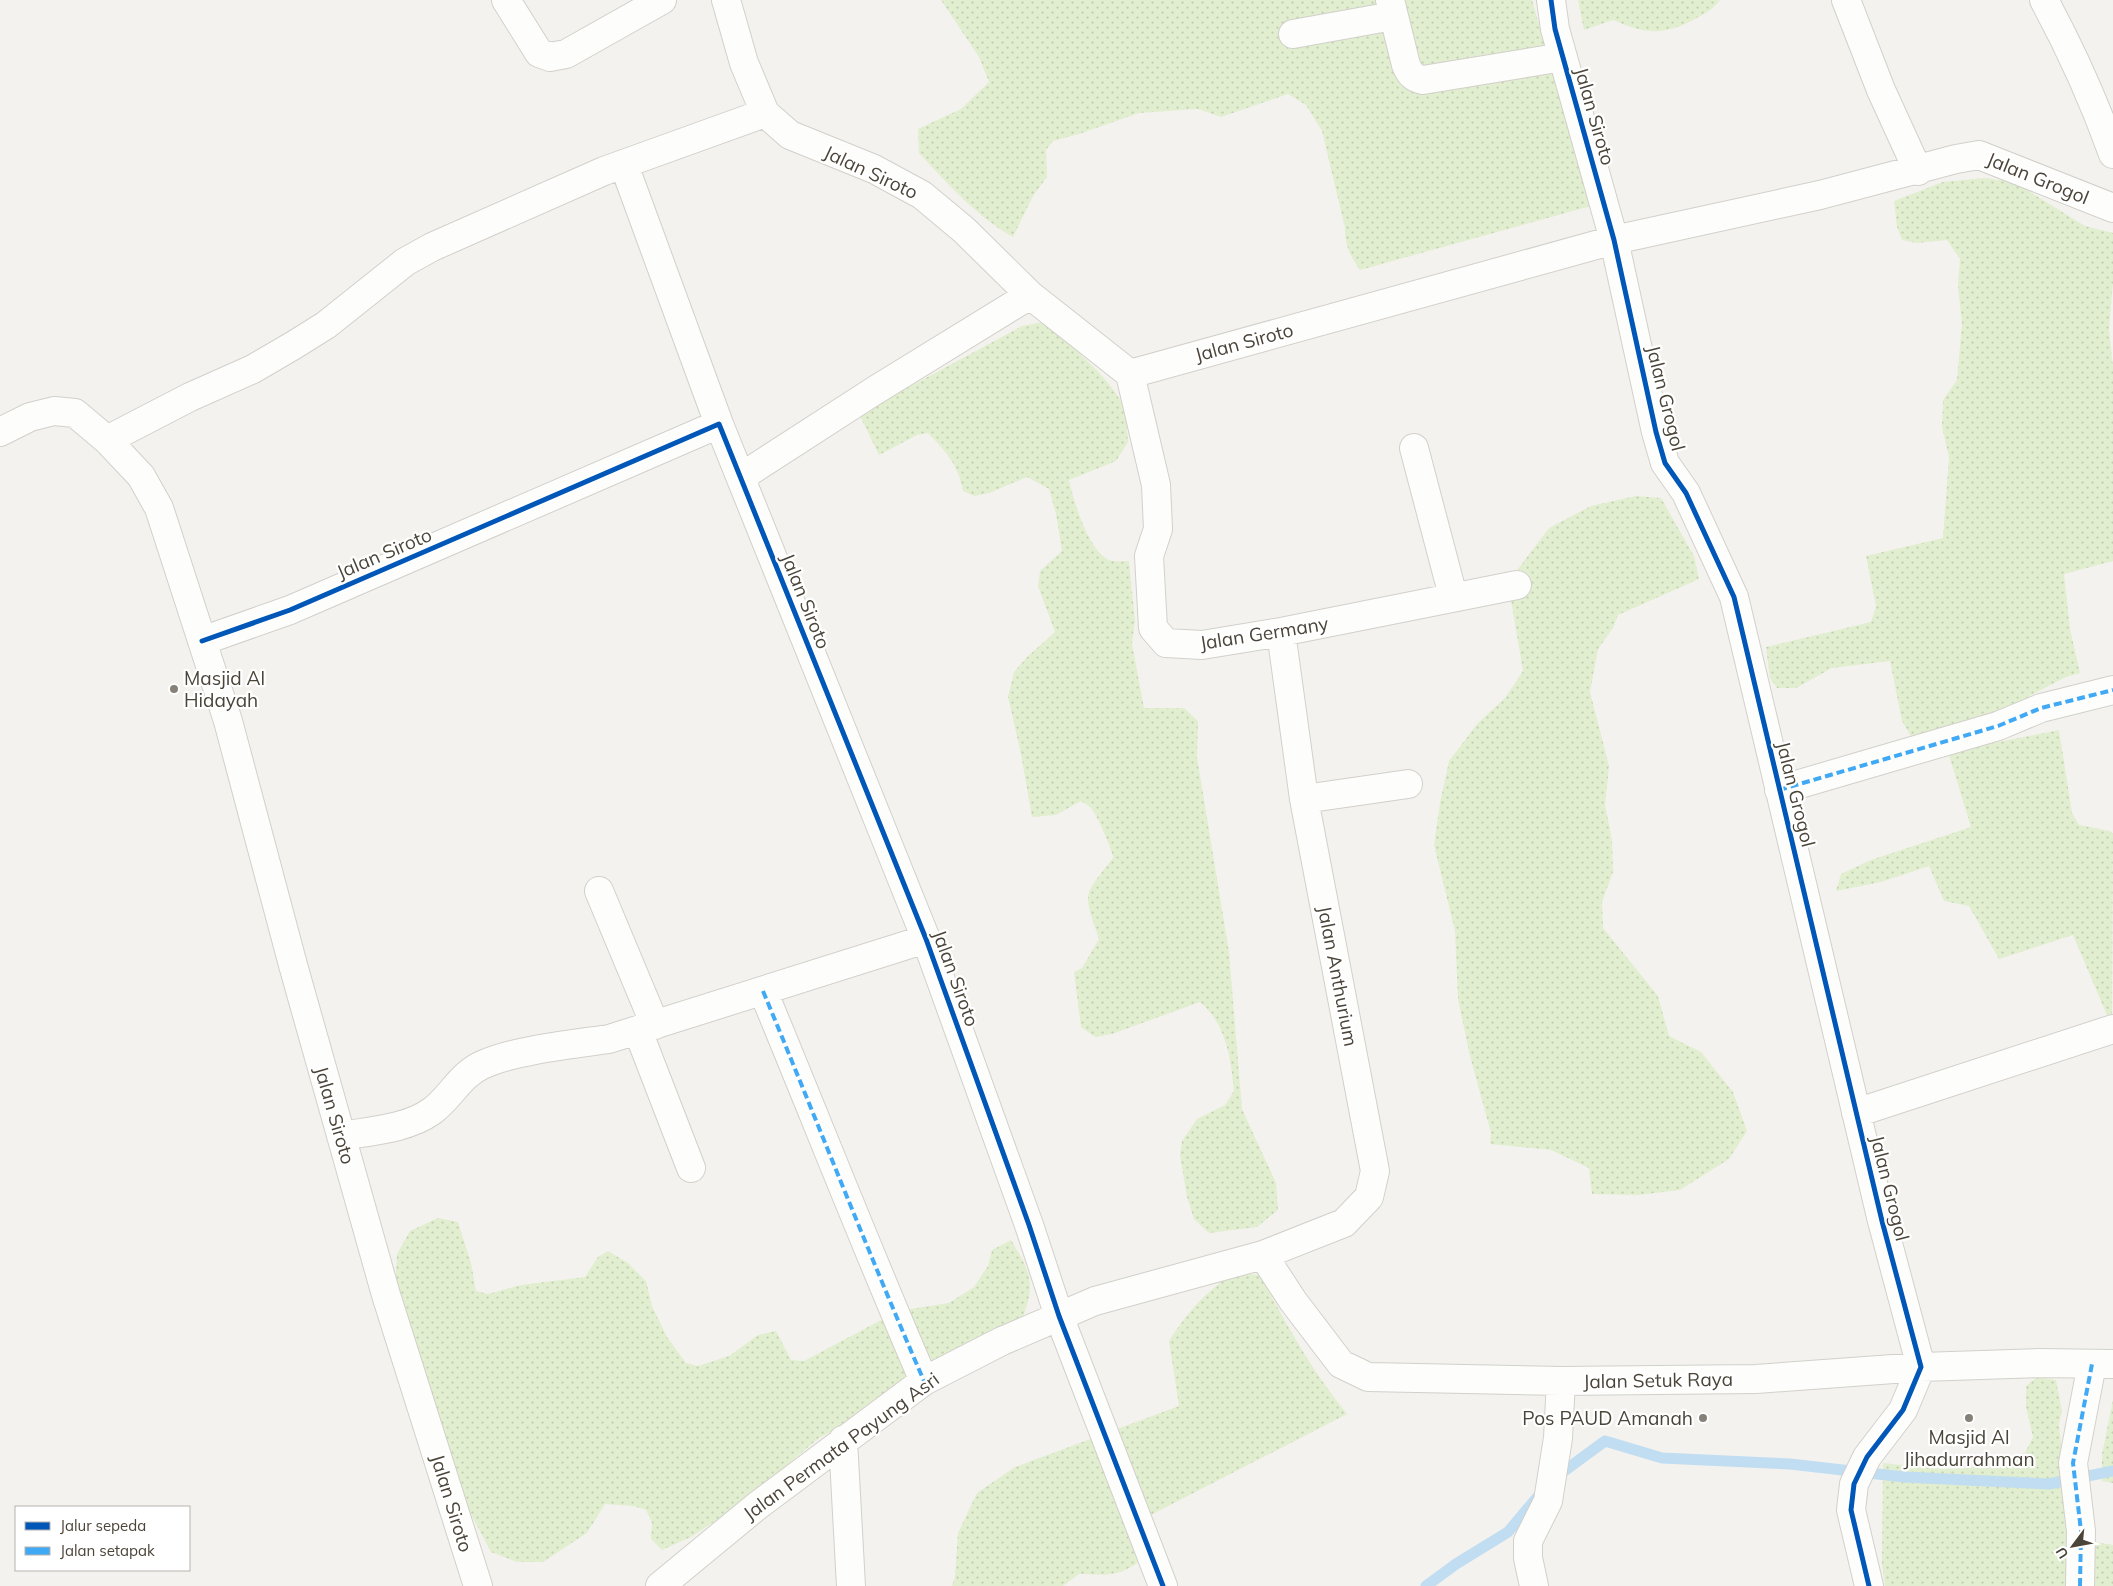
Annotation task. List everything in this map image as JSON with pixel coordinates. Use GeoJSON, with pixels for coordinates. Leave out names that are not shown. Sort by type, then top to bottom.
{"type":"FeatureCollection","features":[{"type":"Feature","properties":{"kind":"street"},"geometry":{"type":"LineString","coordinates":[[506,0],[539,53],[550,57],[566,54],[662,0]]}},
{"type":"Feature","properties":{"kind":"street","name":"Jalan Siroto"},"geometry":{"type":"LineString","coordinates":[[726,0],[733,18],[744,63],[765,113],[790,135],[874,169],[922,195],[964,230],[1030,295],[1130,374],[1614,240],[1555,29],[1551,0]]}},
{"type":"Feature","properties":{"kind":"street"},"geometry":{"type":"LineString","coordinates":[[1846,0],[1881,90],[1918,171]]}},
{"type":"Feature","properties":{"kind":"street"},"geometry":{"type":"LineString","coordinates":[[2044,0],[2064,36],[2094,102],[2113,154]]}},
{"type":"Feature","properties":{"kind":"street"},"geometry":{"type":"LineString","coordinates":[[1293,34],[1392,8],[1406,65],[1410,74],[1422,80],[1563,56]]}},
{"type":"Feature","properties":{"kind":"street"},"geometry":{"type":"LineString","coordinates":[[107,440],[190,397],[253,369],[294,346],[326,325],[405,262],[432,247],[573,183],[765,113]]}},
{"type":"Feature","properties":{"kind":"street","name":"Jalan Grogol"},"geometry":{"type":"LineString","coordinates":[[1921,1367],[1856,1114],[1734,597],[1686,493],[1665,463],[1656,432],[1614,240],[1820,195],[1918,171],[1956,159],[1979,155],[2113,208]]}},
{"type":"Feature","properties":{"kind":"street"},"geometry":{"type":"LineString","coordinates":[[624,165],[720,424]]}},
{"type":"Feature","properties":{"kind":"street"},"geometry":{"type":"LineString","coordinates":[[741,477],[874,391],[1030,295]]}},
{"type":"Feature","properties":{"kind":"street","name":"Jalan Germany"},"geometry":{"type":"LineString","coordinates":[[1130,374],[1156,484],[1158,529],[1149,556],[1152,628],[1166,643],[1202,645],[1281,632],[1517,584]]}},
{"type":"Feature","properties":{"kind":"street","name":"Jalan Siroto"},"geometry":{"type":"LineString","coordinates":[[0,432],[30,416],[54,411],[75,413],[107,440],[142,476],[159,508],[228,720],[293,965],[386,1295],[478,1586]]}},
{"type":"Feature","properties":{"kind":"street","name":"Jalan Siroto"},"geometry":{"type":"LineString","coordinates":[[202,641],[290,610],[720,424],[926,939],[1059,1316],[1163,1586]]}},
{"type":"Feature","properties":{"kind":"street"},"geometry":{"type":"LineString","coordinates":[[1414,448],[1453,596]]}},
{"type":"Feature","properties":{"kind":"street","name":"Jalan Anthurium"},"geometry":{"type":"LineString","coordinates":[[1263,1254],[1344,1223],[1369,1197],[1375,1171],[1304,800],[1281,632]]}},
{"type":"Feature","properties":{"kind":"street"},"geometry":{"type":"LineString","coordinates":[[1779,790],[1988,728],[2041,708],[2113,690]]}},
{"type":"Feature","properties":{"kind":"street"},"geometry":{"type":"LineString","coordinates":[[1304,800],[1408,784]]}},
{"type":"Feature","properties":{"kind":"street"},"geometry":{"type":"LineString","coordinates":[[599,891],[647,1028],[690,1168]]}},
{"type":"Feature","properties":{"kind":"street"},"geometry":{"type":"LineString","coordinates":[[342,1136],[405,1124],[422,1117],[444,1100],[470,1071],[484,1064],[558,1046],[609,1040],[926,939]]}},
{"type":"Feature","properties":{"kind":"street"},"geometry":{"type":"LineString","coordinates":[[763,991],[820,1129],[874,1268],[924,1381]]}},
{"type":"Feature","properties":{"kind":"street"},"geometry":{"type":"LineString","coordinates":[[1856,1114],[2113,1029]]}},
{"type":"Feature","properties":{"kind":"street","name":"Jalan Permata Payung Asri"},"geometry":{"type":"LineString","coordinates":[[667,1584],[757,1506],[924,1381],[1002,1341],[1095,1302],[1263,1254]]}},
{"type":"Feature","properties":{"kind":"street","name":"Jalan Setuk Raya"},"geometry":{"type":"LineString","coordinates":[[1263,1254],[1293,1301],[1341,1364],[1368,1377],[1561,1381],[1756,1379],[1921,1367],[2039,1363],[2102,1364]]}},
{"type":"Feature","properties":{"kind":"street"},"geometry":{"type":"LineString","coordinates":[[2080,1586],[2081,1531],[2073,1463],[2102,1364]]}},
{"type":"Feature","properties":{"kind":"street"},"geometry":{"type":"LineString","coordinates":[[1869,1586],[1851,1510],[1854,1484],[1867,1457],[1903,1410],[1921,1367]]}},
{"type":"Feature","properties":{"kind":"street"},"geometry":{"type":"LineString","coordinates":[[1534,1586],[1528,1558],[1528,1541],[1548,1501],[1554,1468],[1561,1381]]}},
{"type":"Feature","properties":{"kind":"street"},"geometry":{"type":"LineString","coordinates":[[843,1440],[851,1586]]}},
{"type":"Feature","properties":{"kind":"green space"},"geometry":{"type":"Polygon","coordinates":[[[941,0],[1532,0],[1591,206],[1360,270],[1347,246],[1345,228],[1322,131],[1306,105],[1288,94],[1221,117],[1198,109],[1139,113],[1053,141],[1046,150],[1047,177],[1033,196],[1013,237],[975,209],[919,153],[918,129],[961,109],[989,82],[979,57],[941,0]]]}},
{"type":"Feature","properties":{"kind":"green space"},"geometry":{"type":"Polygon","coordinates":[[[1578,0],[1720,0],[1709,11],[1695,19],[1674,28],[1654,31],[1635,28],[1613,20],[1584,30],[1578,0]]]}},
{"type":"Feature","properties":{"kind":"green space"},"geometry":{"type":"Polygon","coordinates":[[[1984,178],[2014,182],[2085,226],[2113,233],[2113,282],[2109,329],[2113,367],[2113,561],[2064,574],[2070,629],[2080,673],[2066,677],[2029,696],[2012,717],[1913,740],[1902,721],[1890,661],[1832,668],[1796,688],[1777,688],[1770,678],[1766,647],[1871,622],[1876,606],[1866,556],[1943,538],[1949,457],[1942,427],[1943,400],[1957,380],[1962,324],[1958,286],[1960,259],[1947,240],[1917,243],[1902,240],[1897,227],[1894,201],[1943,182],[1984,178]]]}},
{"type":"Feature","properties":{"kind":"green space"},"geometry":{"type":"Polygon","coordinates":[[[1043,322],[1075,349],[1107,381],[1122,403],[1125,412],[1128,442],[1116,461],[1069,480],[1074,500],[1088,536],[1101,555],[1109,560],[1129,561],[1135,621],[1132,644],[1144,708],[1184,708],[1198,721],[1197,757],[1229,952],[1242,1109],[1276,1183],[1278,1210],[1257,1227],[1209,1233],[1194,1219],[1187,1197],[1180,1155],[1182,1141],[1197,1119],[1225,1105],[1234,1091],[1226,1042],[1209,1011],[1200,1002],[1112,1034],[1095,1037],[1081,1027],[1074,972],[1082,968],[1099,939],[1090,912],[1088,895],[1095,881],[1113,858],[1104,832],[1093,811],[1081,801],[1056,815],[1032,817],[1021,754],[1008,697],[1014,672],[1027,657],[1055,632],[1038,586],[1040,571],[1062,551],[1056,514],[1049,489],[1027,477],[989,493],[974,496],[963,491],[954,466],[946,453],[928,433],[917,435],[879,455],[859,414],[1022,326],[1043,322]]]}},
{"type":"Feature","properties":{"kind":"green space"},"geometry":{"type":"Polygon","coordinates":[[[1636,496],[1661,498],[1694,556],[1699,579],[1618,615],[1613,628],[1598,649],[1590,692],[1609,766],[1605,805],[1612,840],[1613,872],[1602,902],[1603,928],[1658,996],[1669,1036],[1701,1052],[1733,1092],[1747,1131],[1729,1159],[1680,1190],[1638,1195],[1592,1194],[1589,1168],[1551,1150],[1490,1144],[1491,1133],[1470,1056],[1458,999],[1455,931],[1434,845],[1449,761],[1478,723],[1505,698],[1523,671],[1511,600],[1518,569],[1549,528],[1591,506],[1636,496]]]}},
{"type":"Feature","properties":{"kind":"green space"},"geometry":{"type":"Polygon","coordinates":[[[2059,730],[2072,813],[2079,825],[2110,831],[2113,834],[2112,1027],[2073,935],[1999,959],[1969,906],[1944,901],[1929,866],[1881,882],[1836,891],[1841,874],[1871,860],[1971,827],[1948,752],[2059,730]]]}},
{"type":"Feature","properties":{"kind":"green space"},"geometry":{"type":"Polygon","coordinates":[[[438,1218],[458,1222],[471,1263],[476,1291],[488,1294],[521,1285],[585,1277],[598,1257],[608,1251],[628,1263],[646,1281],[652,1306],[667,1337],[686,1363],[698,1366],[729,1356],[758,1335],[776,1331],[791,1360],[804,1361],[898,1311],[949,1303],[974,1287],[988,1266],[992,1250],[1011,1240],[1027,1270],[1030,1287],[1029,1297],[1022,1320],[979,1343],[945,1354],[915,1372],[853,1420],[819,1438],[742,1503],[691,1537],[662,1550],[651,1539],[652,1523],[646,1510],[633,1506],[605,1504],[587,1533],[543,1562],[517,1562],[491,1552],[456,1486],[395,1292],[397,1254],[410,1231],[438,1218]]]}},
{"type":"Feature","properties":{"kind":"green space"},"geometry":{"type":"Polygon","coordinates":[[[1233,1273],[1260,1275],[1311,1364],[1347,1414],[1145,1518],[1147,1555],[1123,1571],[1100,1575],[1079,1574],[1063,1586],[952,1586],[955,1576],[958,1533],[977,1493],[1015,1467],[1179,1406],[1169,1341],[1198,1303],[1213,1288],[1233,1273]]]}},
{"type":"Feature","properties":{"kind":"green space"},"geometry":{"type":"Polygon","coordinates":[[[2037,1377],[2056,1380],[2062,1411],[2059,1424],[2061,1444],[2073,1465],[2073,1586],[1885,1586],[1882,1563],[1883,1463],[1941,1469],[1968,1468],[2025,1453],[2033,1437],[2026,1407],[2026,1386],[2037,1377]]]}},
{"type":"Feature","properties":{"kind":"green space"},"geometry":{"type":"Polygon","coordinates":[[[2113,1400],[2113,1483],[2102,1481],[2102,1454],[2113,1400]]]}},
{"type":"Feature","properties":{"kind":"green space"},"geometry":{"type":"Polygon","coordinates":[[[2095,1542],[2113,1545],[2113,1586],[2091,1586],[2092,1547],[2095,1542]]]}},
{"type":"Feature","properties":{"kind":"waterway"},"geometry":{"type":"LineString","coordinates":[[1556,1477],[1605,1441],[1662,1458],[1790,1464],[1904,1477],[2049,1484],[2113,1471]]}},
{"type":"Feature","properties":{"kind":"waterway"},"geometry":{"type":"LineString","coordinates":[[1426,1586],[1456,1564],[1508,1532],[1540,1494]]}},
{"type":"Feature","properties":{"kind":"marked path"},"geometry":{"type":"LineString","coordinates":[[1779,790],[1998,726],[2041,708],[2113,690]]}},
{"type":"Feature","properties":{"kind":"marked path"},"geometry":{"type":"LineString","coordinates":[[763,991],[924,1381]]}},
{"type":"Feature","properties":{"kind":"marked path"},"geometry":{"type":"LineString","coordinates":[[2080,1586],[2081,1531],[2073,1463],[2092,1364]]}},
{"type":"Feature","properties":{"kind":"cycle path"},"geometry":{"type":"LineString","coordinates":[[1551,0],[1555,29],[1614,240],[1656,432],[1665,463],[1686,493],[1734,597],[1882,1221],[1921,1367],[1903,1410],[1867,1457],[1854,1484],[1851,1510],[1869,1586]]}},
{"type":"Feature","properties":{"kind":"cycle path"},"geometry":{"type":"LineString","coordinates":[[202,641],[290,610],[719,424],[926,939],[1029,1225],[1059,1316],[1163,1586]]}},
{"type":"Feature","properties":{"kind":"place","name":"Masjid Al Hidayah"},"geometry":{"type":"Point","coordinates":[174,689]}},
{"type":"Feature","properties":{"kind":"place","name":"Pos PAUD Amanah"},"geometry":{"type":"Point","coordinates":[1703,1418]}},
{"type":"Feature","properties":{"kind":"place","name":"Masjid Al Jihadurrahman"},"geometry":{"type":"Point","coordinates":[1969,1418]}}]}
